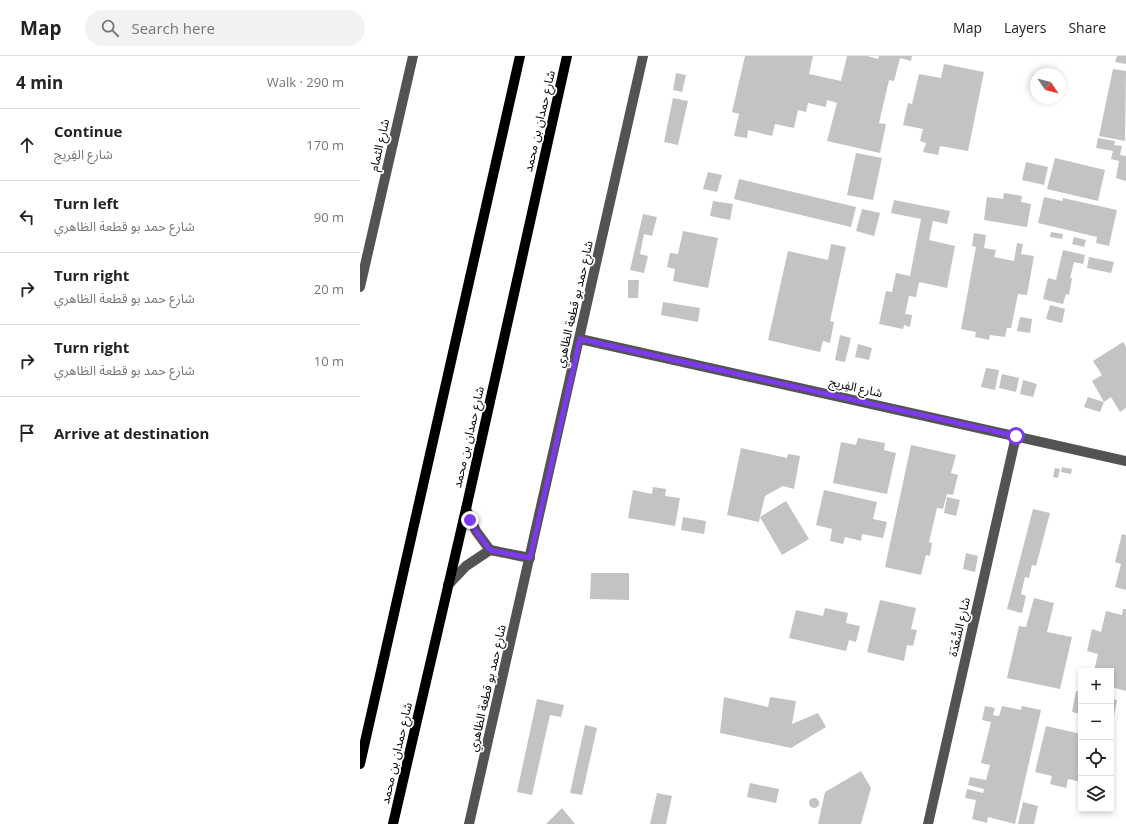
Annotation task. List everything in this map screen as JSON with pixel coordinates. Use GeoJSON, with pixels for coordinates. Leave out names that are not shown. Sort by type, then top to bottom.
{"type":"FeatureCollection","features":[{"type":"Feature","properties":{"kind":"main road"},"geometry":{"type":"LineString","coordinates":[[360,764],[520,56]]}},
{"type":"Feature","properties":{"kind":"main road","name":"شارع حمدان بن محمد"},"geometry":{"type":"LineString","coordinates":[[393,824],[466,509],[567,56]]}},
{"type":"Feature","properties":{"kind":"street","name":"شارع الثمام"},"geometry":{"type":"LineString","coordinates":[[360,287],[413,56]]}},
{"type":"Feature","properties":{"kind":"street","name":"شارع حمد بو قطعة الظاهري"},"geometry":{"type":"LineString","coordinates":[[469,824],[643,56]]}},
{"type":"Feature","properties":{"kind":"street","name":"شارع الفِريج"},"geometry":{"type":"LineString","coordinates":[[580,339],[1126,461]]}},
{"type":"Feature","properties":{"kind":"street","name":"شارع السُّعْدَة"},"geometry":{"type":"LineString","coordinates":[[928,824],[1016,436]]}},
{"type":"Feature","properties":{"kind":"street"},"geometry":{"type":"LineString","coordinates":[[466,509],[476,531],[490,550],[530,558]]}},
{"type":"Feature","properties":{"kind":"street"},"geometry":{"type":"LineString","coordinates":[[447,587],[466,566],[490,550]]}},
{"type":"Feature","properties":{"kind":"building"},"geometry":{"type":"Polygon","coordinates":[[[745,56],[813,56],[809,74],[841,81],[847,56],[867,56],[878,59],[879,56],[912,56],[911,61],[900,58],[894,81],[889,80],[879,123],[886,124],[880,153],[827,141],[837,103],[827,100],[826,107],[808,103],[806,112],[798,110],[794,128],[775,124],[772,136],[748,130],[747,138],[734,136],[739,114],[732,112],[745,56]]]}},
{"type":"Feature","properties":{"kind":"building"},"geometry":{"type":"Polygon","coordinates":[[[1117,56],[1126,56],[1126,64],[1115,62],[1117,56]]]}},
{"type":"Feature","properties":{"kind":"building"},"geometry":{"type":"Polygon","coordinates":[[[944,64],[984,72],[968,151],[940,146],[938,155],[923,152],[926,143],[920,141],[923,129],[903,125],[908,103],[912,104],[919,74],[941,78],[944,64]]]}},
{"type":"Feature","properties":{"kind":"building"},"geometry":{"type":"Polygon","coordinates":[[[1113,69],[1126,71],[1125,141],[1099,136],[1113,69]]]}},
{"type":"Feature","properties":{"kind":"building"},"geometry":{"type":"Polygon","coordinates":[[[676,73],[686,75],[682,92],[673,90],[676,73]]]}},
{"type":"Feature","properties":{"kind":"building"},"geometry":{"type":"Polygon","coordinates":[[[673,98],[688,101],[678,145],[664,142],[673,98]]]}},
{"type":"Feature","properties":{"kind":"building"},"geometry":{"type":"Polygon","coordinates":[[[1098,138],[1115,141],[1114,145],[1122,146],[1120,155],[1126,156],[1126,181],[1116,178],[1119,161],[1111,159],[1113,151],[1096,148],[1098,138]]]}},
{"type":"Feature","properties":{"kind":"building"},"geometry":{"type":"Polygon","coordinates":[[[856,153],[882,158],[873,200],[847,195],[856,153]]]}},
{"type":"Feature","properties":{"kind":"building"},"geometry":{"type":"Polygon","coordinates":[[[1055,158],[1105,170],[1098,201],[1047,189],[1055,158]]]}},
{"type":"Feature","properties":{"kind":"building"},"geometry":{"type":"Polygon","coordinates":[[[1026,162],[1048,167],[1044,185],[1022,180],[1026,162]]]}},
{"type":"Feature","properties":{"kind":"building"},"geometry":{"type":"Polygon","coordinates":[[[708,172],[722,175],[717,192],[703,189],[708,172]]]}},
{"type":"Feature","properties":{"kind":"building"},"geometry":{"type":"Polygon","coordinates":[[[739,179],[856,207],[851,227],[734,199],[739,179]]]}},
{"type":"Feature","properties":{"kind":"building"},"geometry":{"type":"Polygon","coordinates":[[[1004,193],[1022,196],[1021,202],[1031,204],[1027,227],[984,220],[987,197],[1003,199],[1004,193]]]}},
{"type":"Feature","properties":{"kind":"building"},"geometry":{"type":"Polygon","coordinates":[[[1044,197],[1062,201],[1063,198],[1117,210],[1109,246],[1096,243],[1097,237],[1038,223],[1044,197]]]}},
{"type":"Feature","properties":{"kind":"building"},"geometry":{"type":"Polygon","coordinates":[[[894,200],[950,211],[947,224],[933,221],[929,240],[955,246],[947,288],[919,282],[916,297],[909,296],[905,314],[912,315],[910,327],[904,325],[903,329],[879,324],[886,291],[892,292],[896,273],[910,276],[921,219],[891,213],[894,200]]]}},
{"type":"Feature","properties":{"kind":"building"},"geometry":{"type":"Polygon","coordinates":[[[713,201],[733,204],[730,220],[710,216],[713,201]]]}},
{"type":"Feature","properties":{"kind":"building"},"geometry":{"type":"Polygon","coordinates":[[[862,209],[880,213],[874,236],[856,231],[862,209]]]}},
{"type":"Feature","properties":{"kind":"building"},"geometry":{"type":"Polygon","coordinates":[[[643,214],[657,217],[652,236],[644,234],[640,254],[648,256],[644,273],[630,270],[643,214]]]}},
{"type":"Feature","properties":{"kind":"building"},"geometry":{"type":"Polygon","coordinates":[[[683,231],[718,238],[708,288],[673,281],[675,269],[667,267],[670,253],[678,254],[683,231]]]}},
{"type":"Feature","properties":{"kind":"building"},"geometry":{"type":"Polygon","coordinates":[[[1051,232],[1063,234],[1062,239],[1050,237],[1051,232]]]}},
{"type":"Feature","properties":{"kind":"building"},"geometry":{"type":"Polygon","coordinates":[[[974,233],[986,235],[984,248],[996,250],[994,257],[1014,261],[1017,243],[1023,244],[1021,254],[1034,256],[1027,295],[1018,294],[1011,328],[1007,328],[1005,337],[990,335],[989,340],[975,337],[976,332],[961,329],[976,247],[972,246],[974,233]]]}},
{"type":"Feature","properties":{"kind":"building"},"geometry":{"type":"Polygon","coordinates":[[[1074,237],[1086,240],[1084,247],[1072,244],[1074,237]]]}},
{"type":"Feature","properties":{"kind":"building"},"geometry":{"type":"Polygon","coordinates":[[[831,244],[846,247],[830,321],[834,322],[830,343],[823,341],[820,352],[768,340],[788,251],[828,260],[831,244]]]}},
{"type":"Feature","properties":{"kind":"building"},"geometry":{"type":"Polygon","coordinates":[[[1063,250],[1085,255],[1083,264],[1074,262],[1070,278],[1072,278],[1069,295],[1066,294],[1063,304],[1043,299],[1048,278],[1056,280],[1063,250]]]}},
{"type":"Feature","properties":{"kind":"building"},"geometry":{"type":"Polygon","coordinates":[[[1089,257],[1114,262],[1111,273],[1087,268],[1089,257]]]}},
{"type":"Feature","properties":{"kind":"building"},"geometry":{"type":"Polygon","coordinates":[[[628,280],[639,280],[638,298],[628,298],[628,280]]]}},
{"type":"Feature","properties":{"kind":"building"},"geometry":{"type":"Polygon","coordinates":[[[663,302],[700,308],[698,322],[661,315],[663,302]]]}},
{"type":"Feature","properties":{"kind":"building"},"geometry":{"type":"Polygon","coordinates":[[[1050,305],[1065,309],[1062,323],[1046,319],[1050,305]]]}},
{"type":"Feature","properties":{"kind":"building"},"geometry":{"type":"Polygon","coordinates":[[[1020,317],[1032,319],[1030,333],[1017,331],[1020,317]]]}},
{"type":"Feature","properties":{"kind":"building"},"geometry":{"type":"Polygon","coordinates":[[[840,335],[851,338],[845,362],[835,360],[840,335]]]}},
{"type":"Feature","properties":{"kind":"building"},"geometry":{"type":"Polygon","coordinates":[[[1123,342],[1126,347],[1126,408],[1120,412],[1111,397],[1104,402],[1092,381],[1102,375],[1093,361],[1123,342]]]}},
{"type":"Feature","properties":{"kind":"building"},"geometry":{"type":"Polygon","coordinates":[[[858,344],[872,348],[869,360],[855,357],[858,344]]]}},
{"type":"Feature","properties":{"kind":"building"},"geometry":{"type":"Polygon","coordinates":[[[986,368],[999,370],[995,390],[981,387],[986,368]]]}},
{"type":"Feature","properties":{"kind":"building"},"geometry":{"type":"Polygon","coordinates":[[[1002,374],[1019,378],[1016,392],[999,388],[1002,374]]]}},
{"type":"Feature","properties":{"kind":"building"},"geometry":{"type":"Polygon","coordinates":[[[1023,380],[1037,384],[1033,397],[1020,394],[1023,380]]]}},
{"type":"Feature","properties":{"kind":"building"},"geometry":{"type":"Polygon","coordinates":[[[1088,397],[1104,402],[1100,412],[1084,407],[1088,397]]]}},
{"type":"Feature","properties":{"kind":"building"},"geometry":{"type":"Polygon","coordinates":[[[858,438],[885,443],[884,450],[896,453],[887,494],[833,483],[841,442],[856,445],[858,438]]]}},
{"type":"Feature","properties":{"kind":"building"},"geometry":{"type":"Polygon","coordinates":[[[911,445],[956,455],[951,473],[958,475],[953,495],[947,494],[943,509],[937,508],[929,542],[932,543],[930,556],[926,555],[921,575],[885,567],[911,445]]]}},
{"type":"Feature","properties":{"kind":"building"},"geometry":{"type":"Polygon","coordinates":[[[741,448],[787,458],[788,454],[800,456],[794,489],[783,486],[765,496],[759,522],[727,515],[741,448]]]}},
{"type":"Feature","properties":{"kind":"building"},"geometry":{"type":"Polygon","coordinates":[[[1062,467],[1072,469],[1071,474],[1061,472],[1062,467]]]}},
{"type":"Feature","properties":{"kind":"building"},"geometry":{"type":"Polygon","coordinates":[[[1055,468],[1060,469],[1058,478],[1053,477],[1055,468]]]}},
{"type":"Feature","properties":{"kind":"building"},"geometry":{"type":"Polygon","coordinates":[[[653,487],[666,489],[665,496],[680,498],[675,526],[628,518],[633,490],[652,494],[653,487]]]}},
{"type":"Feature","properties":{"kind":"building"},"geometry":{"type":"Polygon","coordinates":[[[824,490],[877,502],[873,519],[887,522],[883,538],[862,534],[861,541],[845,537],[843,544],[830,541],[832,529],[816,525],[824,490]]]}},
{"type":"Feature","properties":{"kind":"building"},"geometry":{"type":"Polygon","coordinates":[[[947,497],[960,500],[956,516],[944,513],[947,497]]]}},
{"type":"Feature","properties":{"kind":"building"},"geometry":{"type":"Polygon","coordinates":[[[786,501],[809,539],[782,555],[760,517],[786,501]]]}},
{"type":"Feature","properties":{"kind":"building"},"geometry":{"type":"Polygon","coordinates":[[[1033,509],[1050,513],[1036,566],[1032,565],[1029,578],[1025,577],[1021,594],[1026,596],[1022,613],[1007,609],[1033,509]]]}},
{"type":"Feature","properties":{"kind":"building"},"geometry":{"type":"Polygon","coordinates":[[[683,517],[706,521],[704,534],[681,530],[683,517]]]}},
{"type":"Feature","properties":{"kind":"building"},"geometry":{"type":"Polygon","coordinates":[[[1122,534],[1126,535],[1126,590],[1115,587],[1121,564],[1115,562],[1122,534]]]}},
{"type":"Feature","properties":{"kind":"building"},"geometry":{"type":"Polygon","coordinates":[[[966,553],[978,556],[975,572],[963,569],[966,553]]]}},
{"type":"Feature","properties":{"kind":"building"},"geometry":{"type":"Polygon","coordinates":[[[591,573],[629,573],[629,600],[590,599],[591,573]]]}},
{"type":"Feature","properties":{"kind":"building"},"geometry":{"type":"Polygon","coordinates":[[[1034,598],[1054,603],[1047,632],[1072,637],[1060,689],[1007,678],[1019,626],[1026,627],[1034,598]]]}},
{"type":"Feature","properties":{"kind":"building"},"geometry":{"type":"Polygon","coordinates":[[[880,600],[916,608],[911,629],[917,630],[913,646],[907,645],[904,661],[867,652],[880,600]]]}},
{"type":"Feature","properties":{"kind":"building"},"geometry":{"type":"Polygon","coordinates":[[[825,608],[848,613],[846,623],[860,626],[856,642],[849,640],[846,651],[789,638],[796,610],[823,616],[825,608]]]}},
{"type":"Feature","properties":{"kind":"building"},"geometry":{"type":"Polygon","coordinates":[[[1123,609],[1126,609],[1126,691],[1114,688],[1114,668],[1095,668],[1098,654],[1087,651],[1092,629],[1101,632],[1106,611],[1122,615],[1123,609]]]}},
{"type":"Feature","properties":{"kind":"building"},"geometry":{"type":"Polygon","coordinates":[[[1076,691],[1078,691],[1078,713],[1072,712],[1076,691]]]}},
{"type":"Feature","properties":{"kind":"building"},"geometry":{"type":"Polygon","coordinates":[[[724,697],[768,707],[770,697],[796,701],[792,724],[818,713],[826,727],[791,748],[720,733],[724,697]]]}},
{"type":"Feature","properties":{"kind":"building"},"geometry":{"type":"Polygon","coordinates":[[[537,699],[564,705],[561,717],[550,715],[532,795],[517,792],[537,699]]]}},
{"type":"Feature","properties":{"kind":"building"},"geometry":{"type":"Polygon","coordinates":[[[1114,700],[1117,700],[1114,716],[1114,700]]]}},
{"type":"Feature","properties":{"kind":"building"},"geometry":{"type":"Polygon","coordinates":[[[985,706],[995,708],[993,715],[999,716],[1002,706],[1021,710],[1022,706],[1041,710],[1015,824],[988,817],[987,823],[972,819],[976,800],[965,798],[967,789],[983,793],[984,789],[968,785],[970,777],[986,780],[990,765],[981,763],[991,722],[982,720],[985,706]]]}},
{"type":"Feature","properties":{"kind":"building"},"geometry":{"type":"Polygon","coordinates":[[[585,725],[597,728],[582,795],[570,793],[585,725]]]}},
{"type":"Feature","properties":{"kind":"building"},"geometry":{"type":"Polygon","coordinates":[[[1046,726],[1078,733],[1078,781],[1068,779],[1066,788],[1050,784],[1052,776],[1035,772],[1046,726]]]}},
{"type":"Feature","properties":{"kind":"building"},"geometry":{"type":"Polygon","coordinates":[[[861,771],[871,788],[861,824],[818,824],[825,792],[861,771]]]}},
{"type":"Feature","properties":{"kind":"building"},"geometry":{"type":"Polygon","coordinates":[[[750,783],[779,789],[776,803],[747,797],[750,783]]]}},
{"type":"Feature","properties":{"kind":"building"},"geometry":{"type":"Polygon","coordinates":[[[657,793],[672,796],[666,824],[650,824],[657,793]]]}},
{"type":"Feature","properties":{"kind":"building"},"geometry":{"type":"Polygon","coordinates":[[[814,798],[819,803],[814,808],[809,803],[814,798]]]}},
{"type":"Feature","properties":{"kind":"building"},"geometry":{"type":"Polygon","coordinates":[[[1023,802],[1038,806],[1034,824],[1018,824],[1023,802]]]}},
{"type":"Feature","properties":{"kind":"building"},"geometry":{"type":"Polygon","coordinates":[[[562,808],[575,824],[546,824],[562,808]]]}},
{"type":"Feature","properties":{"kind":"route"},"geometry":{"type":"LineString","coordinates":[[470,520],[482,541],[490,550],[530,558],[580,339],[1016,436]]}}]}
